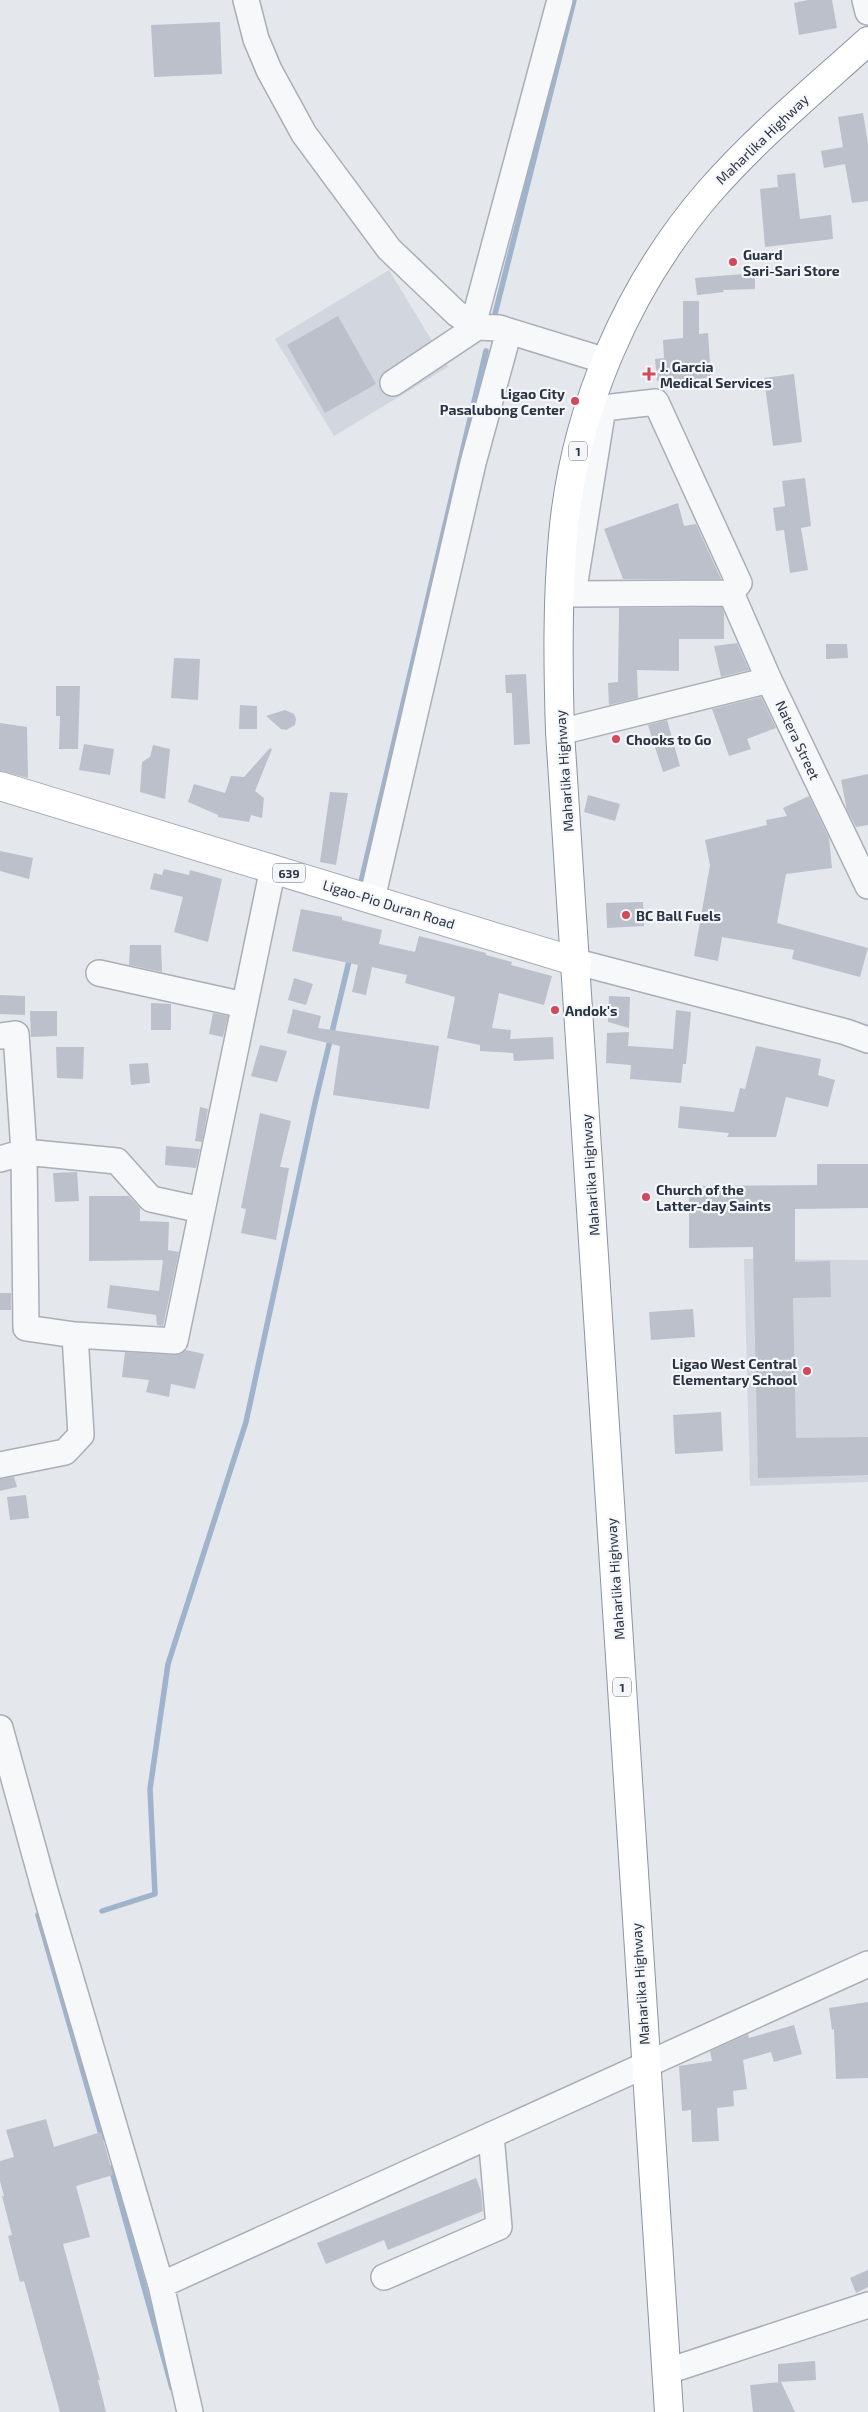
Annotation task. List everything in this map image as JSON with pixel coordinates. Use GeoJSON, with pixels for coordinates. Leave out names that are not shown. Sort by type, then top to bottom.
{"type":"FeatureCollection","features":[{"type":"Feature","properties":{"kind":"main road","name":"Maharlika Highway"},"geometry":{"type":"LineString","coordinates":[[670,2412],[645,2064],[577,962],[560,732],[558,670],[563,536],[580,438],[592,395],[633,304],[669,243],[708,193],[756,141],[868,41]]}},
{"type":"Feature","properties":{"kind":"main road","name":"Ligao-Pio Duran Road"},"geometry":{"type":"LineString","coordinates":[[0,786],[577,962]]}},
{"type":"Feature","properties":{"kind":"street"},"geometry":{"type":"LineString","coordinates":[[246,0],[256,39],[269,70],[304,134],[389,249],[456,312],[475,326],[499,328],[606,361]]}},
{"type":"Feature","properties":{"kind":"street"},"geometry":{"type":"LineString","coordinates":[[393,383],[475,326],[560,0]]}},
{"type":"Feature","properties":{"kind":"street"},"geometry":{"type":"LineString","coordinates":[[865,0],[868,12]]}},
{"type":"Feature","properties":{"kind":"street"},"geometry":{"type":"LineString","coordinates":[[372,899],[473,463],[508,331]]}},
{"type":"Feature","properties":{"kind":"street"},"geometry":{"type":"LineString","coordinates":[[656,402],[739,583],[731,593],[573,594],[603,408],[656,402]]}},
{"type":"Feature","properties":{"kind":"street","name":"Natera Street"},"geometry":{"type":"LineString","coordinates":[[731,593],[769,680],[861,856],[868,886]]}},
{"type":"Feature","properties":{"kind":"street"},"geometry":{"type":"LineString","coordinates":[[560,732],[769,680]]}},
{"type":"Feature","properties":{"kind":"street"},"geometry":{"type":"LineString","coordinates":[[0,1036],[16,1034],[24,1152],[26,1328],[75,1335],[175,1341],[273,868]]}},
{"type":"Feature","properties":{"kind":"street"},"geometry":{"type":"LineString","coordinates":[[577,962],[846,1032],[868,1040]]}},
{"type":"Feature","properties":{"kind":"street"},"geometry":{"type":"LineString","coordinates":[[99,973],[244,1004]]}},
{"type":"Feature","properties":{"kind":"street"},"geometry":{"type":"LineString","coordinates":[[0,1158],[24,1152],[118,1161],[151,1199],[202,1210]]}},
{"type":"Feature","properties":{"kind":"street"},"geometry":{"type":"LineString","coordinates":[[0,1465],[65,1452],[81,1435],[75,1335]]}},
{"type":"Feature","properties":{"kind":"street"},"geometry":{"type":"LineString","coordinates":[[0,1728],[45,1891],[161,2285],[190,2412]]}},
{"type":"Feature","properties":{"kind":"street"},"geometry":{"type":"LineString","coordinates":[[161,2285],[868,1964]]}},
{"type":"Feature","properties":{"kind":"street"},"geometry":{"type":"LineString","coordinates":[[384,2277],[499,2227],[491,2135]]}},
{"type":"Feature","properties":{"kind":"street"},"geometry":{"type":"LineString","coordinates":[[668,2371],[868,2305]]}},
{"type":"Feature","properties":{"kind":"shaded area"},"geometry":{"type":"Polygon","coordinates":[[[389,270],[448,367],[334,436],[275,339],[389,270]]]}},
{"type":"Feature","properties":{"kind":"shaded area","name":"Ligao West Central Elementary School"},"geometry":{"type":"Polygon","coordinates":[[[744,1259],[868,1260],[868,1482],[750,1486],[744,1259]]]}},
{"type":"Feature","properties":{"kind":"building"},"geometry":{"type":"Polygon","coordinates":[[[808,0],[832,0],[837,28],[799,35],[794,3],[808,0]]]}},
{"type":"Feature","properties":{"kind":"building"},"geometry":{"type":"Polygon","coordinates":[[[220,22],[222,74],[154,77],[151,25],[220,22]]]}},
{"type":"Feature","properties":{"kind":"building"},"geometry":{"type":"Polygon","coordinates":[[[863,113],[868,144],[868,201],[852,203],[845,164],[824,168],[821,151],[843,147],[838,117],[863,113]]]}},
{"type":"Feature","properties":{"kind":"building"},"geometry":{"type":"Polygon","coordinates":[[[795,173],[800,219],[831,215],[833,239],[765,247],[760,189],[778,187],[777,175],[795,173]]]}},
{"type":"Feature","properties":{"kind":"building"},"geometry":{"type":"Polygon","coordinates":[[[755,273],[755,289],[723,290],[724,292],[697,295],[695,278],[755,273]]]}},
{"type":"Feature","properties":{"kind":"building"},"geometry":{"type":"Polygon","coordinates":[[[683,301],[699,301],[699,334],[708,333],[711,378],[657,381],[655,359],[664,358],[663,340],[683,338],[683,301]]]}},
{"type":"Feature","properties":{"kind":"building"},"geometry":{"type":"Polygon","coordinates":[[[338,316],[376,384],[325,413],[287,345],[338,316]]]}},
{"type":"Feature","properties":{"kind":"building"},"geometry":{"type":"Polygon","coordinates":[[[794,374],[802,442],[773,446],[764,378],[794,374]]]}},
{"type":"Feature","properties":{"kind":"building"},"geometry":{"type":"Polygon","coordinates":[[[805,478],[811,526],[801,528],[808,570],[790,573],[784,530],[776,531],[773,508],[785,506],[782,481],[805,478]]]}},
{"type":"Feature","properties":{"kind":"building"},"geometry":{"type":"Polygon","coordinates":[[[678,503],[684,526],[696,524],[721,579],[623,579],[604,529],[678,503]]]}},
{"type":"Feature","properties":{"kind":"building"},"geometry":{"type":"Polygon","coordinates":[[[722,607],[724,613],[724,639],[679,639],[679,671],[637,670],[638,698],[609,705],[608,683],[618,682],[619,608],[722,607]]]}},
{"type":"Feature","properties":{"kind":"building"},"geometry":{"type":"Polygon","coordinates":[[[737,643],[749,670],[721,677],[714,646],[737,643]]]}},
{"type":"Feature","properties":{"kind":"building"},"geometry":{"type":"Polygon","coordinates":[[[826,644],[847,644],[848,658],[826,659],[826,644]]]}},
{"type":"Feature","properties":{"kind":"building"},"geometry":{"type":"Polygon","coordinates":[[[174,658],[200,659],[198,700],[171,698],[174,658]]]}},
{"type":"Feature","properties":{"kind":"building"},"geometry":{"type":"Polygon","coordinates":[[[526,674],[530,744],[514,745],[512,693],[506,693],[505,675],[526,674]]]}},
{"type":"Feature","properties":{"kind":"building"},"geometry":{"type":"Polygon","coordinates":[[[56,686],[80,686],[78,749],[59,749],[60,716],[56,716],[56,686]]]}},
{"type":"Feature","properties":{"kind":"building"},"geometry":{"type":"Polygon","coordinates":[[[761,697],[776,728],[747,739],[751,749],[729,756],[712,709],[761,697]]]}},
{"type":"Feature","properties":{"kind":"building"},"geometry":{"type":"Polygon","coordinates":[[[240,705],[257,706],[257,729],[239,729],[240,705]]]}},
{"type":"Feature","properties":{"kind":"building"},"geometry":{"type":"Polygon","coordinates":[[[285,710],[294,714],[296,719],[295,725],[286,730],[281,729],[266,716],[285,710]]]}},
{"type":"Feature","properties":{"kind":"building"},"geometry":{"type":"Polygon","coordinates":[[[667,720],[680,766],[663,772],[648,725],[667,720]]]}},
{"type":"Feature","properties":{"kind":"building"},"geometry":{"type":"Polygon","coordinates":[[[0,723],[27,727],[28,778],[0,771],[0,723]]]}},
{"type":"Feature","properties":{"kind":"building"},"geometry":{"type":"Polygon","coordinates":[[[84,744],[114,749],[110,775],[79,770],[84,744]]]}},
{"type":"Feature","properties":{"kind":"building"},"geometry":{"type":"Polygon","coordinates":[[[153,745],[170,749],[165,799],[140,792],[142,762],[150,757],[153,745]]]}},
{"type":"Feature","properties":{"kind":"building"},"geometry":{"type":"Polygon","coordinates":[[[270,748],[272,749],[255,791],[264,798],[262,818],[251,815],[249,822],[218,817],[218,815],[188,802],[194,784],[225,793],[231,776],[244,777],[270,748]]]}},
{"type":"Feature","properties":{"kind":"building"},"geometry":{"type":"Polygon","coordinates":[[[868,774],[868,825],[856,827],[847,810],[841,780],[868,774]]]}},
{"type":"Feature","properties":{"kind":"building"},"geometry":{"type":"Polygon","coordinates":[[[330,792],[348,793],[336,865],[320,862],[330,792]]]}},
{"type":"Feature","properties":{"kind":"building"},"geometry":{"type":"Polygon","coordinates":[[[588,795],[620,804],[615,821],[584,812],[588,795]]]}},
{"type":"Feature","properties":{"kind":"building"},"geometry":{"type":"Polygon","coordinates":[[[809,796],[829,838],[832,868],[786,874],[777,923],[868,948],[860,977],[792,959],[794,950],[722,937],[718,961],[694,956],[710,865],[705,840],[767,825],[766,820],[787,816],[783,808],[809,796]]]}},
{"type":"Feature","properties":{"kind":"building"},"geometry":{"type":"Polygon","coordinates":[[[0,851],[33,858],[29,879],[0,871],[0,851]]]}},
{"type":"Feature","properties":{"kind":"building"},"geometry":{"type":"Polygon","coordinates":[[[164,869],[189,875],[190,870],[222,879],[208,942],[174,932],[183,897],[150,889],[154,873],[162,875],[164,869]]]}},
{"type":"Feature","properties":{"kind":"building"},"geometry":{"type":"Polygon","coordinates":[[[643,902],[644,926],[607,928],[606,903],[643,902]]]}},
{"type":"Feature","properties":{"kind":"building"},"geometry":{"type":"Polygon","coordinates":[[[301,909],[342,917],[342,920],[382,930],[379,944],[415,952],[419,936],[486,953],[486,955],[512,962],[511,965],[552,976],[544,1005],[499,993],[492,1028],[511,1030],[510,1039],[553,1037],[554,1059],[514,1061],[513,1053],[480,1051],[480,1045],[447,1038],[455,997],[405,983],[407,975],[372,967],[366,995],[352,992],[358,965],[292,951],[301,909]]]}},
{"type":"Feature","properties":{"kind":"building"},"geometry":{"type":"Polygon","coordinates":[[[130,945],[161,945],[162,972],[129,965],[130,945]]]}},
{"type":"Feature","properties":{"kind":"building"},"geometry":{"type":"Polygon","coordinates":[[[294,978],[313,984],[306,1005],[288,1000],[294,978]]]}},
{"type":"Feature","properties":{"kind":"building"},"geometry":{"type":"Polygon","coordinates":[[[0,995],[25,996],[25,1015],[0,1014],[0,995]]]}},
{"type":"Feature","properties":{"kind":"building"},"geometry":{"type":"Polygon","coordinates":[[[609,996],[630,997],[629,1028],[608,1022],[609,996]]]}},
{"type":"Feature","properties":{"kind":"building"},"geometry":{"type":"Polygon","coordinates":[[[151,1003],[171,1004],[171,1030],[151,1030],[151,1003]]]}},
{"type":"Feature","properties":{"kind":"building"},"geometry":{"type":"Polygon","coordinates":[[[293,1009],[321,1016],[318,1028],[439,1046],[429,1109],[333,1095],[340,1046],[287,1033],[293,1009]]]}},
{"type":"Feature","properties":{"kind":"building"},"geometry":{"type":"Polygon","coordinates":[[[676,1010],[691,1012],[686,1064],[683,1064],[681,1083],[630,1079],[631,1065],[606,1063],[607,1033],[629,1032],[628,1046],[673,1049],[676,1010]]]}},
{"type":"Feature","properties":{"kind":"building"},"geometry":{"type":"Polygon","coordinates":[[[30,1011],[57,1011],[57,1036],[31,1037],[30,1011]]]}},
{"type":"Feature","properties":{"kind":"building"},"geometry":{"type":"Polygon","coordinates":[[[213,1013],[228,1016],[223,1037],[209,1034],[213,1013]]]}},
{"type":"Feature","properties":{"kind":"building"},"geometry":{"type":"Polygon","coordinates":[[[260,1045],[287,1051],[277,1082],[251,1076],[260,1045]]]}},
{"type":"Feature","properties":{"kind":"building"},"geometry":{"type":"Polygon","coordinates":[[[756,1046],[821,1059],[818,1075],[835,1080],[828,1107],[786,1097],[776,1137],[727,1137],[729,1133],[678,1128],[680,1106],[734,1112],[740,1088],[745,1089],[756,1046]]]}},
{"type":"Feature","properties":{"kind":"building"},"geometry":{"type":"Polygon","coordinates":[[[56,1047],[84,1047],[83,1079],[57,1078],[56,1047]]]}},
{"type":"Feature","properties":{"kind":"building"},"geometry":{"type":"Polygon","coordinates":[[[148,1063],[150,1083],[131,1085],[129,1064],[148,1063]]]}},
{"type":"Feature","properties":{"kind":"building"},"geometry":{"type":"Polygon","coordinates":[[[200,1107],[208,1109],[202,1142],[195,1141],[200,1107]]]}},
{"type":"Feature","properties":{"kind":"building"},"geometry":{"type":"Polygon","coordinates":[[[260,1113],[291,1121],[280,1167],[289,1168],[276,1240],[241,1233],[246,1209],[241,1208],[260,1113]]]}},
{"type":"Feature","properties":{"kind":"building"},"geometry":{"type":"Polygon","coordinates":[[[166,1146],[200,1149],[196,1168],[165,1165],[166,1146]]]}},
{"type":"Feature","properties":{"kind":"building"},"geometry":{"type":"Polygon","coordinates":[[[817,1164],[868,1164],[868,1208],[795,1209],[795,1262],[830,1261],[831,1297],[793,1298],[796,1438],[868,1437],[868,1475],[758,1478],[753,1247],[689,1248],[689,1186],[817,1185],[817,1164]]]}},
{"type":"Feature","properties":{"kind":"building"},"geometry":{"type":"Polygon","coordinates":[[[77,1172],[79,1201],[55,1202],[53,1173],[77,1172]]]}},
{"type":"Feature","properties":{"kind":"building"},"geometry":{"type":"Polygon","coordinates":[[[89,1196],[129,1196],[140,1208],[140,1221],[169,1222],[168,1250],[179,1252],[163,1326],[157,1325],[156,1315],[107,1308],[110,1285],[159,1291],[163,1260],[89,1261],[89,1196]]]}},
{"type":"Feature","properties":{"kind":"building"},"geometry":{"type":"Polygon","coordinates":[[[0,1293],[11,1293],[11,1310],[0,1310],[0,1293]]]}},
{"type":"Feature","properties":{"kind":"building"},"geometry":{"type":"Polygon","coordinates":[[[693,1309],[695,1337],[651,1340],[649,1312],[693,1309]]]}},
{"type":"Feature","properties":{"kind":"building"},"geometry":{"type":"Polygon","coordinates":[[[186,1350],[204,1354],[195,1389],[171,1384],[169,1397],[146,1392],[149,1380],[122,1377],[125,1352],[174,1355],[186,1350]]]}},
{"type":"Feature","properties":{"kind":"building"},"geometry":{"type":"Polygon","coordinates":[[[721,1412],[723,1451],[675,1454],[673,1415],[721,1412]]]}},
{"type":"Feature","properties":{"kind":"building"},"geometry":{"type":"Polygon","coordinates":[[[14,1477],[17,1487],[0,1491],[0,1479],[14,1477]]]}},
{"type":"Feature","properties":{"kind":"building"},"geometry":{"type":"Polygon","coordinates":[[[26,1495],[29,1518],[10,1520],[7,1497],[26,1495]]]}},
{"type":"Feature","properties":{"kind":"building"},"geometry":{"type":"Polygon","coordinates":[[[868,2002],[868,2078],[836,2079],[834,2029],[832,2030],[829,2008],[868,2002]]]}},
{"type":"Feature","properties":{"kind":"building"},"geometry":{"type":"Polygon","coordinates":[[[794,2025],[802,2054],[774,2062],[771,2052],[743,2060],[747,2089],[733,2091],[734,2106],[717,2108],[719,2141],[692,2142],[691,2110],[682,2111],[679,2066],[712,2061],[710,2051],[748,2034],[749,2038],[794,2025]]]}},
{"type":"Feature","properties":{"kind":"building"},"geometry":{"type":"Polygon","coordinates":[[[46,2119],[54,2147],[101,2132],[113,2175],[76,2186],[90,2237],[63,2244],[100,2380],[98,2380],[106,2412],[60,2412],[24,2281],[20,2282],[8,2236],[12,2235],[2,2196],[4,2196],[0,2181],[0,2161],[14,2157],[6,2130],[46,2119]]]}},
{"type":"Feature","properties":{"kind":"building"},"geometry":{"type":"Polygon","coordinates":[[[476,2178],[481,2191],[483,2211],[388,2250],[384,2240],[326,2264],[317,2243],[476,2178]]]}},
{"type":"Feature","properties":{"kind":"building"},"geometry":{"type":"Polygon","coordinates":[[[868,2270],[868,2287],[856,2293],[850,2278],[868,2270]]]}},
{"type":"Feature","properties":{"kind":"building"},"geometry":{"type":"Polygon","coordinates":[[[815,2361],[816,2380],[778,2382],[778,2364],[815,2361]]]}},
{"type":"Feature","properties":{"kind":"building"},"geometry":{"type":"Polygon","coordinates":[[[781,2382],[795,2412],[753,2412],[750,2385],[781,2382]]]}},
{"type":"Feature","properties":{"kind":"waterway"},"geometry":{"type":"LineString","coordinates":[[495,314],[574,0]]}},
{"type":"Feature","properties":{"kind":"waterway"},"geometry":{"type":"LineString","coordinates":[[361,882],[486,351]]}},
{"type":"Feature","properties":{"kind":"waterway"},"geometry":{"type":"LineString","coordinates":[[102,1911],[155,1894],[150,1789],[168,1664],[246,1422],[315,1103],[350,957]]}},
{"type":"Feature","properties":{"kind":"waterway"},"geometry":{"type":"LineString","coordinates":[[38,1915],[102,2138]]}},
{"type":"Feature","properties":{"kind":"waterway"},"geometry":{"type":"LineString","coordinates":[[111,2168],[172,2388]]}},
{"type":"Feature","properties":{"kind":"place","name":"Guard Sari-Sari Store"},"geometry":{"type":"Point","coordinates":[733,262]}},
{"type":"Feature","properties":{"kind":"place","name":"J. Garcia Medical Services"},"geometry":{"type":"Point","coordinates":[649,374]}},
{"type":"Feature","properties":{"kind":"place","name":"Ligao City Pasalubong Center"},"geometry":{"type":"Point","coordinates":[575,401]}},
{"type":"Feature","properties":{"kind":"place","name":"Chooks to Go"},"geometry":{"type":"Point","coordinates":[616,739]}},
{"type":"Feature","properties":{"kind":"place","name":"BC Ball Fuels"},"geometry":{"type":"Point","coordinates":[626,915]}},
{"type":"Feature","properties":{"kind":"place","name":"Andok's"},"geometry":{"type":"Point","coordinates":[555,1010]}},
{"type":"Feature","properties":{"kind":"place","name":"Church of the Latter-day Saints"},"geometry":{"type":"Point","coordinates":[646,1197]}},
{"type":"Feature","properties":{"kind":"place","name":"Ligao West Central Elementary School"},"geometry":{"type":"Point","coordinates":[807,1371]}}]}
